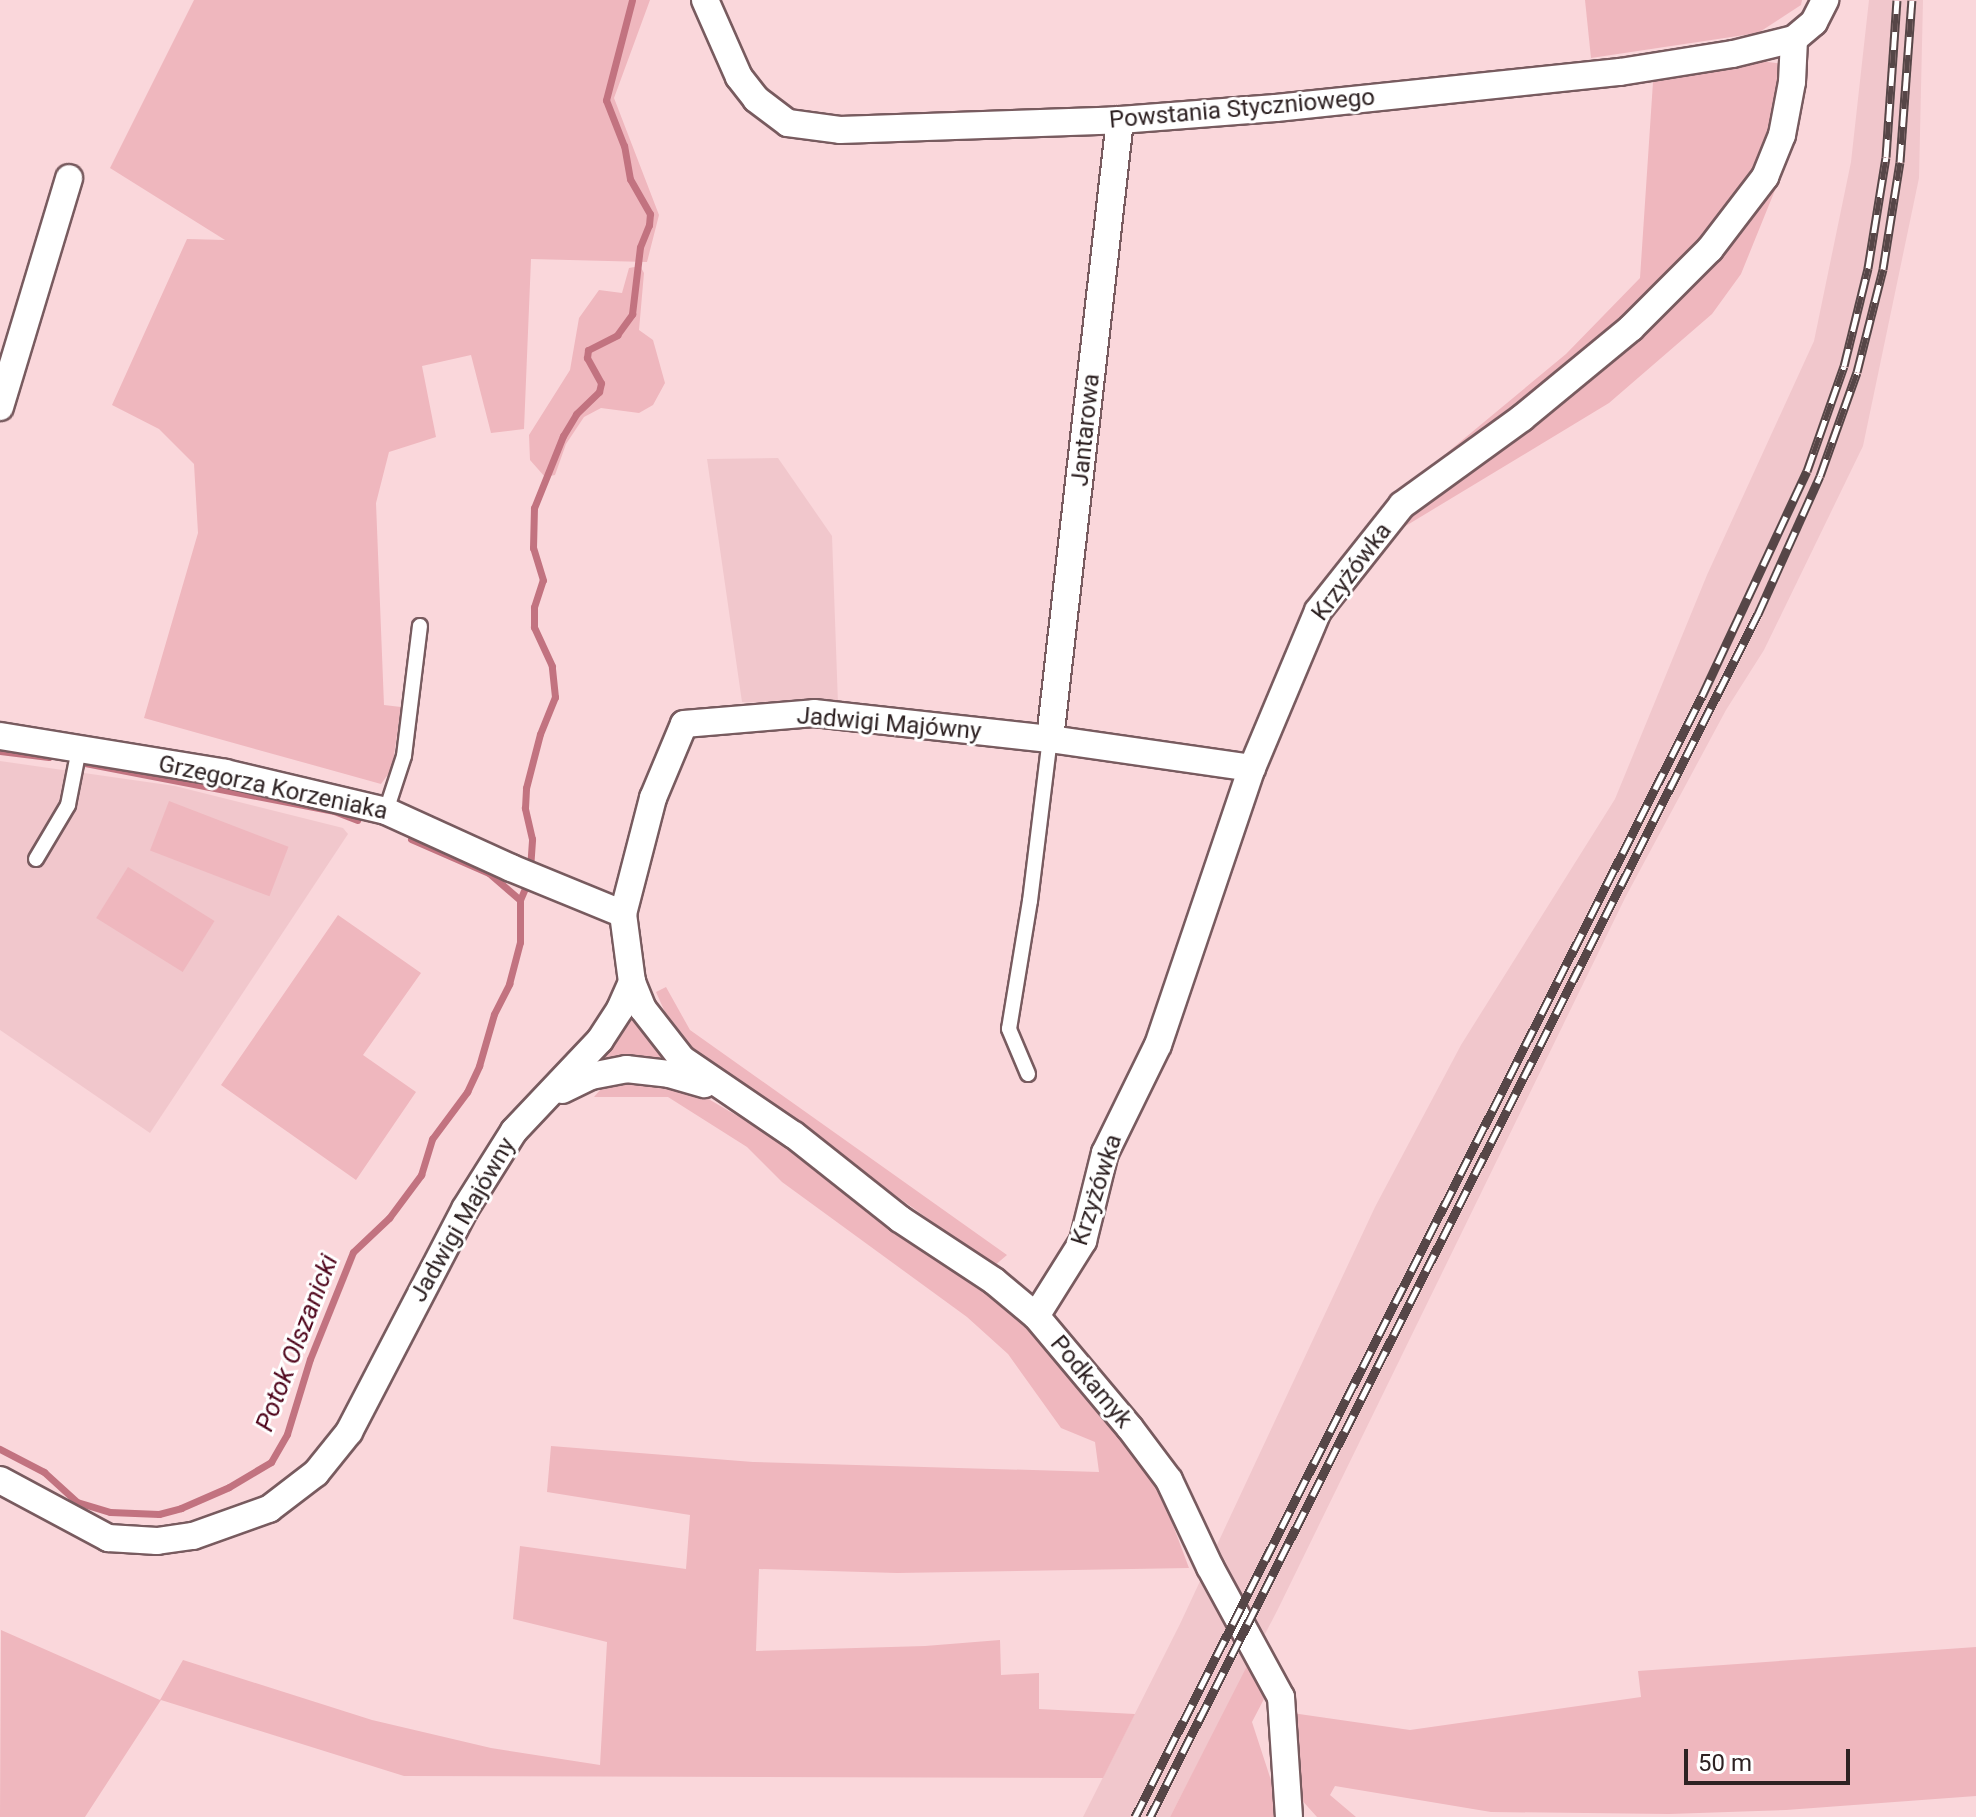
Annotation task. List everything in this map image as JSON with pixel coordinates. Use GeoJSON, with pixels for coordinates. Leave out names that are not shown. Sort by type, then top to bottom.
{"type":"FeatureCollection","features":[{"type":"Feature","properties":{"kind":"street","name":"Powstania Styczniowego"},"geometry":{"type":"LineString","coordinates":[[705,0],[739,77],[756,99],[788,123],[840,130],[1120,120],[1276,108],[1606,73],[1733,54],[1794,39]]}},
{"type":"Feature","properties":{"kind":"street"},"geometry":{"type":"LineString","coordinates":[[1794,39],[1814,22],[1825,0]]}},
{"type":"Feature","properties":{"kind":"street","name":"Krzyżówka"},"geometry":{"type":"LineString","coordinates":[[1036,1316],[1083,1241],[1105,1153],[1158,1045],[1252,768],[1318,611],[1402,505],[1522,418],[1631,328],[1710,249],[1765,177],[1782,135],[1792,82],[1794,39]]}},
{"type":"Feature","properties":{"kind":"street","name":"Jantarowa"},"geometry":{"type":"LineString","coordinates":[[1050,739],[1120,120]]}},
{"type":"Feature","properties":{"kind":"street"},"geometry":{"type":"LineString","coordinates":[[0,407],[69,178]]}},
{"type":"Feature","properties":{"kind":"street","name":"Jadwigi Majówny"},"geometry":{"type":"LineString","coordinates":[[0,1480],[108,1538],[157,1541],[193,1536],[269,1509],[316,1473],[349,1432],[465,1209],[514,1131],[600,1040],[632,982],[623,914],[653,798],[684,724],[814,713],[1050,739]]}},
{"type":"Feature","properties":{"kind":"street","name":"Grzegorza Korzeniaka"},"geometry":{"type":"LineString","coordinates":[[0,736],[225,773],[386,811],[511,868],[623,914]]}},
{"type":"Feature","properties":{"kind":"street"},"geometry":{"type":"LineString","coordinates":[[1050,739],[1252,768]]}},
{"type":"Feature","properties":{"kind":"street","name":"Podkamyk"},"geometry":{"type":"LineString","coordinates":[[632,982],[643,1009],[682,1059],[720,1088],[794,1135],[900,1219],[994,1281],[1036,1316],[1169,1480],[1210,1567],[1281,1697],[1294,1812]]}},
{"type":"Feature","properties":{"kind":"street","name":"Podkamyk"},"geometry":{"type":"LineString","coordinates":[[544,1099],[591,1076],[626,1069],[669,1074],[720,1088]]}},
{"type":"Feature","properties":{"kind":"lane"},"geometry":{"type":"LineString","coordinates":[[386,811],[404,756],[420,626]]}},
{"type":"Feature","properties":{"kind":"lane","name":"Jantarowa"},"geometry":{"type":"LineString","coordinates":[[1028,1074],[1009,1029],[1030,901],[1050,739]]}},
{"type":"Feature","properties":{"kind":"lane"},"geometry":{"type":"LineString","coordinates":[[36,859],[68,805],[79,749]]}},
{"type":"Feature","properties":{"kind":"shaded area"},"geometry":{"type":"Polygon","coordinates":[[[194,0],[650,0],[614,98],[659,215],[647,262],[531,259],[524,429],[491,433],[471,355],[422,366],[436,437],[389,452],[376,503],[384,705],[401,707],[392,769],[381,784],[144,718],[198,533],[194,464],[159,429],[112,405],[187,239],[225,240],[110,168],[194,0]]]}},
{"type":"Feature","properties":{"kind":"shaded area"},"geometry":{"type":"Polygon","coordinates":[[[1585,0],[1802,0],[1801,5],[1758,33],[1591,58],[1585,0]]]}},
{"type":"Feature","properties":{"kind":"shaded area"},"geometry":{"type":"Polygon","coordinates":[[[1869,0],[1923,0],[1919,178],[1863,446],[1764,650],[1726,710],[1625,898],[1278,1609],[1170,1817],[1083,1817],[1180,1624],[1375,1207],[1461,1045],[1615,799],[1707,575],[1814,341],[1851,162],[1869,0]]]}},
{"type":"Feature","properties":{"kind":"shaded area"},"geometry":{"type":"Polygon","coordinates":[[[1760,61],[1785,64],[1788,71],[1757,180],[1636,318],[1396,507],[1390,500],[1566,354],[1640,278],[1653,82],[1760,61]]]}},
{"type":"Feature","properties":{"kind":"shaded area"},"geometry":{"type":"Polygon","coordinates":[[[1784,152],[1790,153],[1741,274],[1712,314],[1609,403],[1394,533],[1411,505],[1595,369],[1784,152]]]}},
{"type":"Feature","properties":{"kind":"shaded area"},"geometry":{"type":"Polygon","coordinates":[[[640,266],[644,273],[639,330],[653,340],[665,383],[653,405],[639,413],[601,408],[584,417],[566,444],[555,475],[545,477],[530,460],[529,435],[570,370],[579,318],[599,290],[622,293],[629,268],[640,266]]]}},
{"type":"Feature","properties":{"kind":"shaded area"},"geometry":{"type":"Polygon","coordinates":[[[778,458],[832,536],[838,704],[742,702],[707,459],[778,458]]]}},
{"type":"Feature","properties":{"kind":"shaded area"},"geometry":{"type":"Polygon","coordinates":[[[0,761],[175,786],[343,828],[348,834],[150,1133],[0,1030],[0,761]]]}},
{"type":"Feature","properties":{"kind":"shaded area"},"geometry":{"type":"Polygon","coordinates":[[[169,801],[288,847],[270,896],[150,850],[169,801]]]}},
{"type":"Feature","properties":{"kind":"shaded area"},"geometry":{"type":"Polygon","coordinates":[[[128,867],[215,921],[183,972],[96,918],[128,867]]]}},
{"type":"Feature","properties":{"kind":"shaded area"},"geometry":{"type":"Polygon","coordinates":[[[338,915],[421,973],[363,1055],[416,1092],[356,1180],[221,1085],[338,915]]]}},
{"type":"Feature","properties":{"kind":"shaded area"},"geometry":{"type":"Polygon","coordinates":[[[666,987],[690,1030],[1007,1255],[994,1266],[694,1051],[672,1028],[656,992],[666,987]]]}},
{"type":"Feature","properties":{"kind":"shaded area"},"geometry":{"type":"Polygon","coordinates":[[[630,1011],[686,1066],[579,1074],[630,1011]]]}},
{"type":"Feature","properties":{"kind":"shaded area"},"geometry":{"type":"Polygon","coordinates":[[[676,1080],[789,1146],[888,1224],[1029,1324],[1126,1434],[1164,1501],[1189,1568],[897,1573],[759,1569],[756,1651],[925,1646],[1000,1640],[1001,1675],[1039,1673],[1039,1709],[1135,1714],[1103,1778],[404,1776],[161,1700],[85,1817],[0,1817],[1,1630],[160,1700],[183,1660],[372,1720],[491,1748],[600,1765],[607,1642],[513,1619],[520,1546],[686,1569],[690,1515],[547,1492],[551,1446],[753,1462],[1099,1472],[1095,1442],[1061,1428],[1008,1354],[967,1317],[782,1182],[747,1147],[668,1097],[594,1097],[606,1083],[676,1080]]]}},
{"type":"Feature","properties":{"kind":"shaded area"},"geometry":{"type":"Polygon","coordinates":[[[1976,1647],[1976,1796],[1786,1810],[1669,1814],[1491,1812],[1335,1786],[1330,1795],[1356,1817],[1317,1817],[1290,1787],[1292,1713],[1410,1730],[1641,1697],[1638,1671],[1976,1647]]]}},
{"type":"Feature","properties":{"kind":"shaded area"},"geometry":{"type":"Polygon","coordinates":[[[1248,1664],[1264,1699],[1252,1722],[1283,1817],[1170,1817],[1248,1664]]]}},
{"type":"Feature","properties":{"kind":"waterway","name":"Potok Olszanicki"},"geometry":{"type":"LineString","coordinates":[[530,869],[532,839],[525,808],[526,788],[540,734],[555,697],[552,666],[534,627],[534,607],[543,580],[533,548],[534,508],[563,436],[576,414],[599,392],[601,383],[587,358],[588,350],[617,335],[632,314],[640,247],[649,225],[650,214],[630,179],[624,146],[606,100],[632,0]]}},
{"type":"Feature","properties":{"kind":"waterway"},"geometry":{"type":"LineString","coordinates":[[0,751],[49,757]]}},
{"type":"Feature","properties":{"kind":"waterway"},"geometry":{"type":"LineString","coordinates":[[85,763],[334,811],[357,820]]}},
{"type":"Feature","properties":{"kind":"waterway"},"geometry":{"type":"LineString","coordinates":[[411,839],[489,873],[520,900]]}},
{"type":"Feature","properties":{"kind":"waterway","name":"Potok Olszanicki"},"geometry":{"type":"LineString","coordinates":[[0,1449],[44,1472],[77,1502],[110,1512],[159,1514],[181,1508],[229,1487],[271,1462],[287,1434],[310,1359],[353,1252],[389,1218],[421,1175],[432,1139],[467,1092],[479,1066],[494,1014],[509,984],[520,942],[520,900],[528,881]]}},
{"type":"Feature","properties":{"kind":"railway"},"geometry":{"type":"LineString","coordinates":[[1135,1817],[1702,696],[1807,471],[1844,366],[1868,268],[1886,157],[1897,0]]}},
{"type":"Feature","properties":{"kind":"railway"},"geometry":{"type":"LineString","coordinates":[[1150,1817],[1758,614],[1820,476],[1857,372],[1883,269],[1900,162],[1912,0]]}}]}
